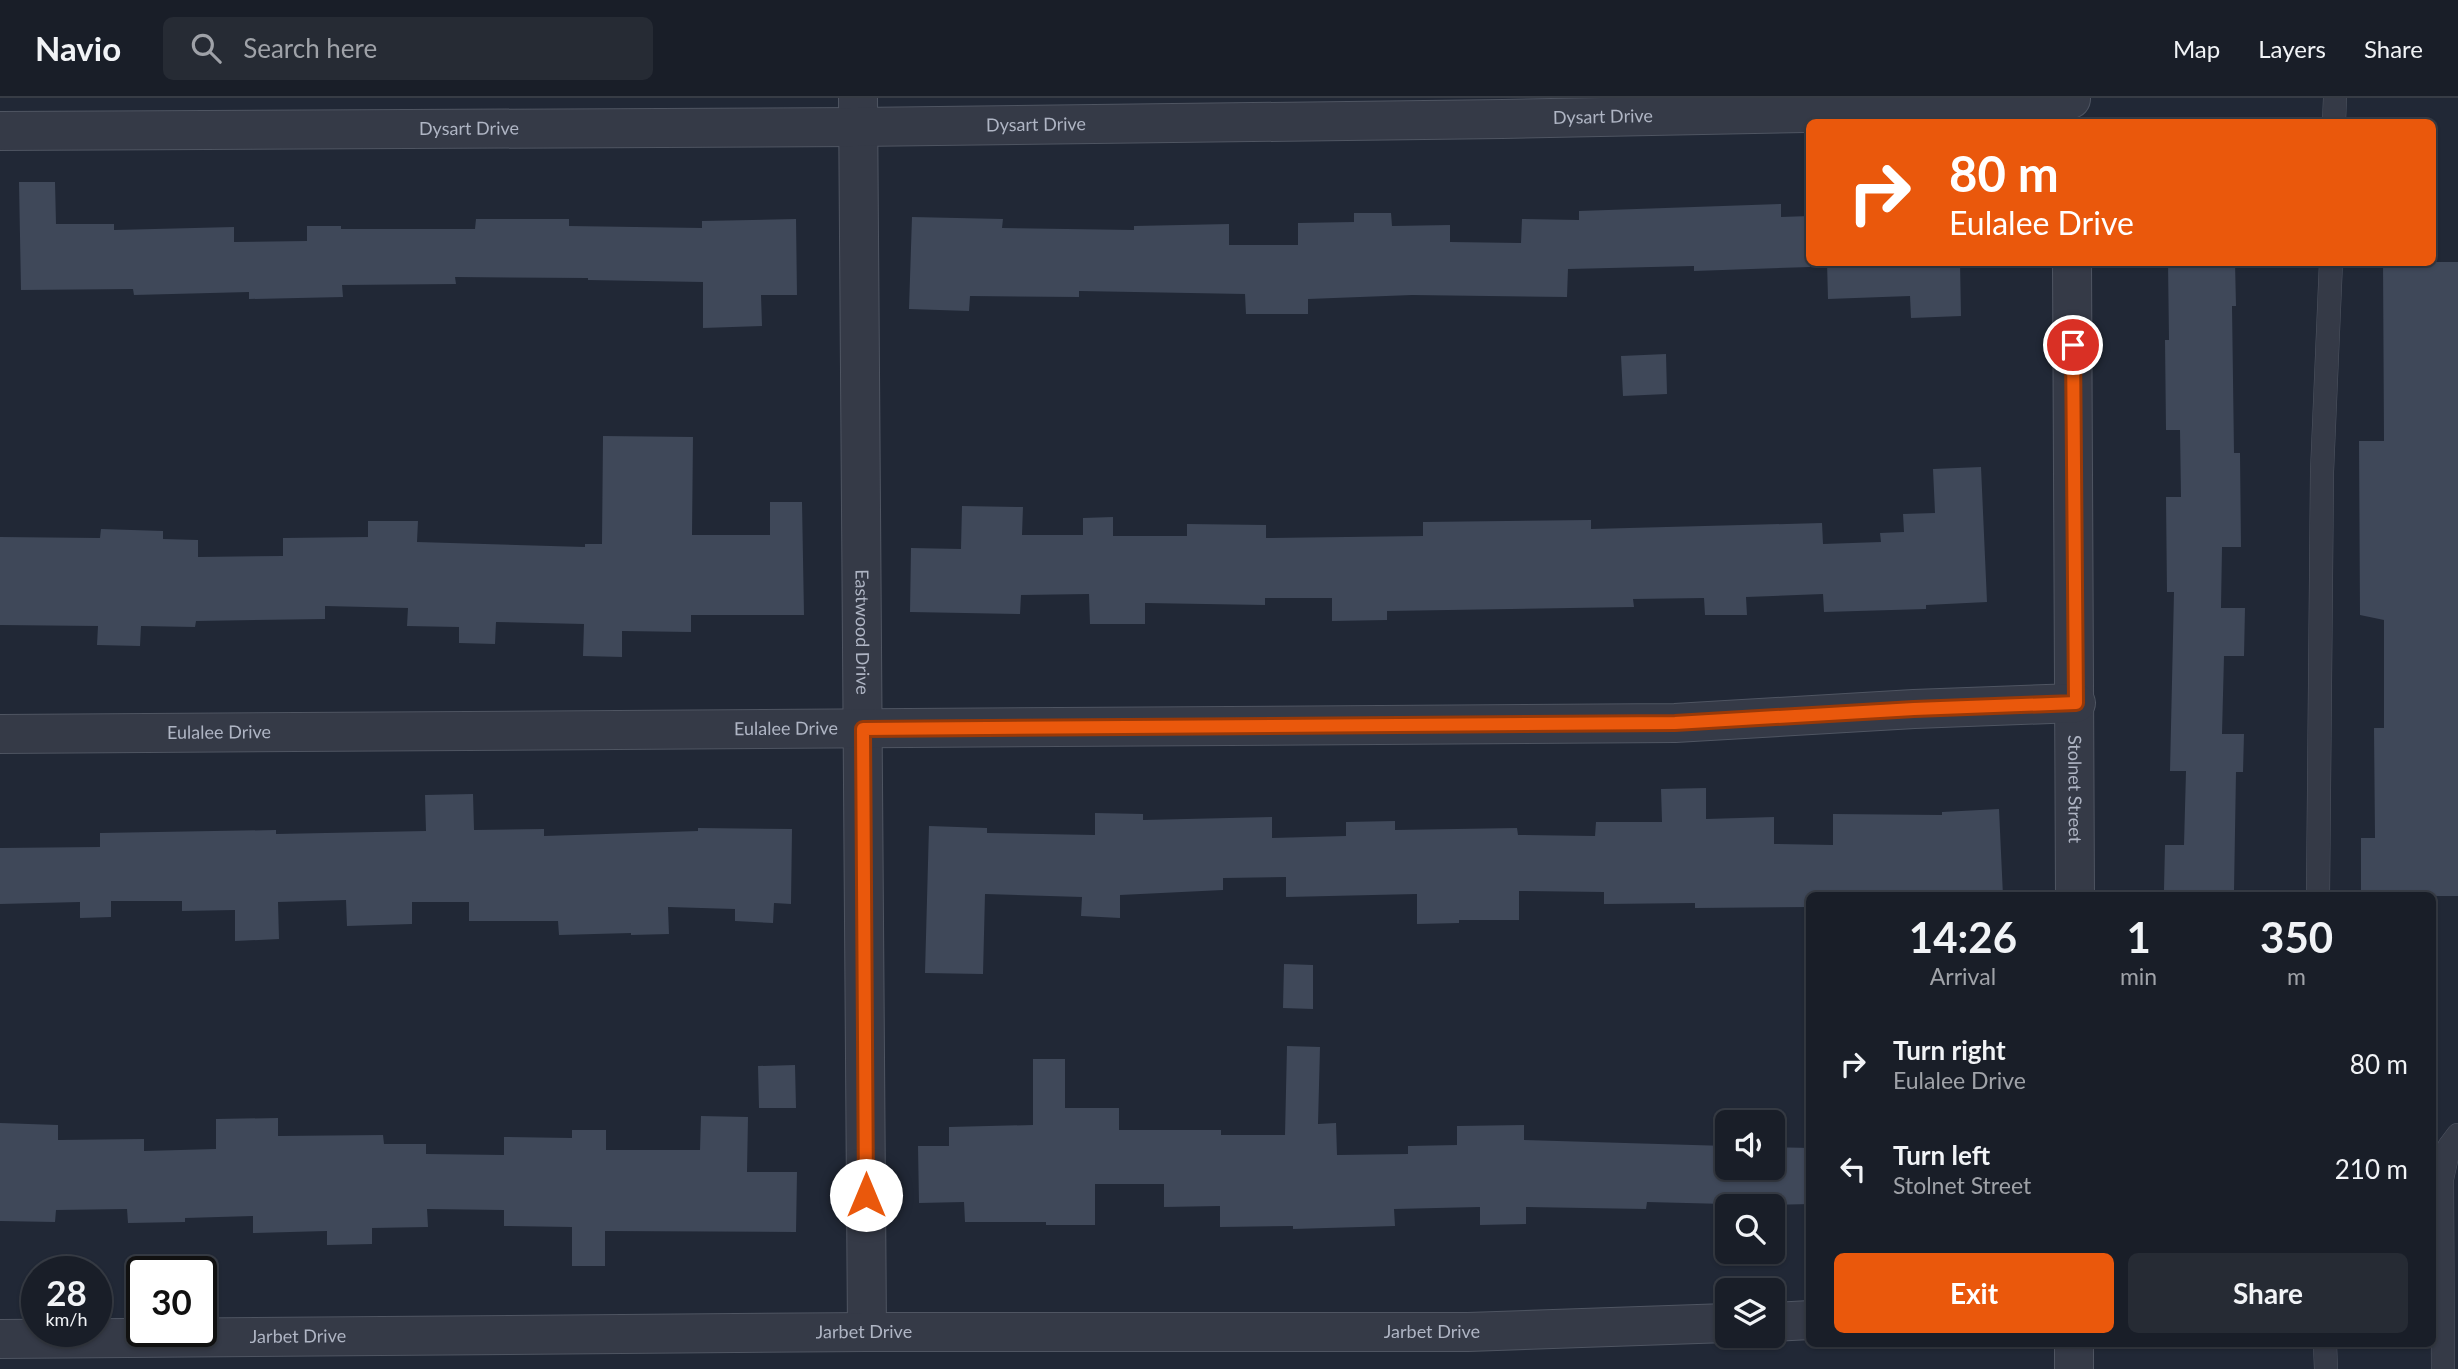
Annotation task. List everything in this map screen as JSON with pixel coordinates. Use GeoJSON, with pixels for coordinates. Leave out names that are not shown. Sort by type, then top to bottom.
{"type":"FeatureCollection","features":[{"type":"Feature","properties":{"kind":"street","name":"Dysart Drive"},"geometry":{"type":"LineString","coordinates":[[0,131],[858,113],[1502,120],[1778,114],[2071,98]]}},
{"type":"Feature","properties":{"kind":"street"},"geometry":{"type":"LineString","coordinates":[[2071,98],[2071,119]]}},
{"type":"Feature","properties":{"kind":"street","name":"Eastwood Drive"},"geometry":{"type":"LineString","coordinates":[[858,113],[867,1332]]}},
{"type":"Feature","properties":{"kind":"street","name":"Stolnet Street"},"geometry":{"type":"LineString","coordinates":[[2072,266],[2075,892]]}},
{"type":"Feature","properties":{"kind":"street","name":"Eulalee Drive"},"geometry":{"type":"LineString","coordinates":[[0,734],[1675,723],[2076,703]]}},
{"type":"Feature","properties":{"kind":"street"},"geometry":{"type":"LineString","coordinates":[[1785,1321],[1806,1320]]}},
{"type":"Feature","properties":{"kind":"street","name":"Jarbet Drive"},"geometry":{"type":"LineString","coordinates":[[0,1339],[867,1332],[1468,1332],[1715,1323]]}},
{"type":"Feature","properties":{"kind":"street"},"geometry":{"type":"LineString","coordinates":[[2074,1347],[2074,1369]]}},
{"type":"Feature","properties":{"kind":"lane"},"geometry":{"type":"LineString","coordinates":[[2334,119],[2335,98]]}},
{"type":"Feature","properties":{"kind":"lane"},"geometry":{"type":"LineString","coordinates":[[2318,892],[2322,472],[2331,266]]}},
{"type":"Feature","properties":{"kind":"lane"},"geometry":{"type":"LineString","coordinates":[[2443,1369],[2451,1271],[2449,1147],[2458,1136]]}},
{"type":"Feature","properties":{"kind":"lane"},"geometry":{"type":"LineString","coordinates":[[2325,1347],[2326,1369]]}},
{"type":"Feature","properties":{"kind":"building"},"geometry":{"type":"Polygon","coordinates":[[[19,182],[55,182],[56,224],[114,224],[114,230],[234,227],[234,242],[307,241],[307,226],[341,226],[341,229],[475,229],[476,219],[569,219],[569,226],[702,228],[702,221],[796,219],[797,295],[761,295],[762,326],[703,328],[703,282],[455,277],[456,284],[342,285],[343,297],[249,299],[249,292],[134,295],[133,289],[21,290],[19,182]]]}},
{"type":"Feature","properties":{"kind":"building"},"geometry":{"type":"Polygon","coordinates":[[[1781,204],[1781,217],[1806,216],[1806,266],[1810,267],[1694,271],[1694,266],[1568,269],[1567,297],[1412,295],[1308,299],[1308,314],[1246,314],[1245,294],[1079,291],[1079,297],[970,296],[969,311],[909,309],[912,217],[1003,219],[1002,228],[1134,230],[1134,226],[1229,224],[1229,245],[1298,245],[1298,223],[1354,222],[1354,213],[1391,213],[1392,226],[1450,225],[1450,242],[1521,243],[1522,219],[1579,220],[1579,211],[1781,204]]]}},
{"type":"Feature","properties":{"kind":"building"},"geometry":{"type":"Polygon","coordinates":[[[2436,262],[2458,262],[2458,896],[2436,896],[2436,892],[2361,892],[2361,838],[2375,838],[2374,728],[2384,728],[2384,620],[2360,615],[2359,441],[2384,441],[2383,266],[2436,266],[2436,262]]]}},
{"type":"Feature","properties":{"kind":"building"},"geometry":{"type":"Polygon","coordinates":[[[1827,266],[1960,266],[1961,316],[1911,318],[1910,296],[1828,299],[1827,266]]]}},
{"type":"Feature","properties":{"kind":"building"},"geometry":{"type":"Polygon","coordinates":[[[2168,266],[2235,266],[2236,306],[2232,306],[2234,453],[2240,453],[2241,547],[2222,547],[2221,608],[2245,608],[2244,656],[2224,656],[2222,734],[2244,734],[2243,772],[2236,772],[2234,891],[2164,890],[2165,845],[2184,845],[2186,771],[2170,771],[2174,592],[2167,592],[2166,497],[2181,497],[2180,430],[2166,430],[2165,340],[2169,340],[2168,266]]]}},
{"type":"Feature","properties":{"kind":"building"},"geometry":{"type":"Polygon","coordinates":[[[1666,354],[1667,394],[1623,396],[1621,356],[1666,354]]]}},
{"type":"Feature","properties":{"kind":"building"},"geometry":{"type":"Polygon","coordinates":[[[603,436],[693,437],[692,535],[770,535],[770,502],[802,502],[804,615],[691,615],[691,632],[622,631],[622,657],[583,656],[584,624],[496,622],[495,644],[459,643],[459,627],[407,626],[408,608],[325,606],[325,619],[196,621],[195,627],[141,626],[140,646],[97,645],[98,626],[0,625],[0,537],[100,538],[101,529],[163,531],[163,539],[198,540],[198,557],[283,556],[283,538],[368,537],[368,521],[418,521],[417,542],[585,547],[585,544],[602,544],[603,436]]]}},
{"type":"Feature","properties":{"kind":"building"},"geometry":{"type":"Polygon","coordinates":[[[1981,467],[1987,602],[1926,605],[1926,609],[1824,612],[1823,594],[1746,597],[1747,615],[1705,615],[1704,598],[1633,599],[1634,607],[1387,611],[1387,620],[1332,621],[1332,598],[1265,598],[1265,605],[1145,603],[1145,624],[1090,624],[1089,594],[1021,595],[1020,614],[910,612],[911,548],[961,549],[962,506],[1023,507],[1022,535],[1083,535],[1083,518],[1113,517],[1113,536],[1187,536],[1187,524],[1266,525],[1266,538],[1423,536],[1423,522],[1591,520],[1591,529],[1822,523],[1823,544],[1881,542],[1880,533],[1904,532],[1903,514],[1935,513],[1933,469],[1981,467]]]}},
{"type":"Feature","properties":{"kind":"building"},"geometry":{"type":"Polygon","coordinates":[[[1706,788],[1706,819],[1774,817],[1774,844],[1833,845],[1833,814],[1942,815],[1942,812],[1999,809],[2003,892],[1806,892],[1806,907],[1695,908],[1695,903],[1604,904],[1604,892],[1519,891],[1519,920],[1459,920],[1459,923],[1417,924],[1417,894],[1286,897],[1286,877],[1223,878],[1223,890],[1120,895],[1120,918],[1081,916],[1082,897],[985,894],[983,974],[925,973],[929,826],[987,828],[987,833],[1095,835],[1095,813],[1143,814],[1143,820],[1272,817],[1272,838],[1346,836],[1346,822],[1395,821],[1395,830],[1517,828],[1518,835],[1595,836],[1596,822],[1662,822],[1661,789],[1706,788]]]}},
{"type":"Feature","properties":{"kind":"building"},"geometry":{"type":"Polygon","coordinates":[[[473,794],[474,830],[544,829],[544,836],[698,831],[698,828],[792,829],[791,904],[774,903],[773,923],[735,921],[735,909],[668,907],[669,934],[559,935],[558,921],[469,921],[469,902],[412,902],[412,924],[347,926],[346,900],[278,902],[279,939],[235,941],[235,910],[182,911],[182,901],[111,901],[111,917],[80,918],[80,902],[0,904],[0,848],[100,847],[100,833],[426,831],[425,795],[473,794]]]}},
{"type":"Feature","properties":{"kind":"building"},"geometry":{"type":"Polygon","coordinates":[[[1284,964],[1313,965],[1313,1009],[1283,1008],[1284,964]]]}},
{"type":"Feature","properties":{"kind":"building"},"geometry":{"type":"Polygon","coordinates":[[[1287,1046],[1320,1047],[1318,1124],[1336,1123],[1337,1155],[1408,1154],[1408,1146],[1457,1145],[1457,1126],[1524,1125],[1524,1140],[1715,1146],[1715,1180],[1785,1180],[1785,1147],[1806,1148],[1806,1204],[1785,1205],[1785,1194],[1715,1194],[1715,1204],[1647,1202],[1646,1209],[1526,1207],[1526,1224],[1480,1225],[1480,1207],[1394,1209],[1395,1226],[1293,1229],[1293,1226],[1220,1227],[1220,1206],[1164,1207],[1164,1184],[1095,1184],[1095,1225],[965,1222],[964,1202],[919,1203],[918,1146],[949,1146],[949,1127],[1033,1125],[1033,1059],[1065,1059],[1065,1108],[1119,1108],[1119,1130],[1221,1130],[1221,1135],[1285,1135],[1287,1046]]]}},
{"type":"Feature","properties":{"kind":"building"},"geometry":{"type":"Polygon","coordinates":[[[795,1065],[796,1108],[759,1108],[758,1066],[795,1065]]]}},
{"type":"Feature","properties":{"kind":"building"},"geometry":{"type":"Polygon","coordinates":[[[701,1116],[748,1117],[747,1172],[797,1172],[796,1232],[605,1231],[605,1266],[572,1266],[572,1227],[504,1226],[504,1210],[427,1209],[428,1227],[372,1228],[372,1244],[327,1245],[327,1231],[253,1233],[253,1216],[185,1218],[185,1222],[128,1223],[127,1209],[56,1210],[55,1222],[0,1221],[0,1123],[58,1125],[58,1140],[144,1139],[144,1151],[216,1149],[216,1119],[278,1118],[278,1136],[383,1135],[384,1144],[426,1144],[426,1154],[504,1155],[504,1137],[572,1138],[572,1130],[606,1130],[606,1150],[700,1150],[701,1116]]]}},
{"type":"Feature","properties":{"kind":"route"},"geometry":{"type":"LineString","coordinates":[[866,1195],[863,729],[1675,723],[2076,703],[2073,345]]}}]}
